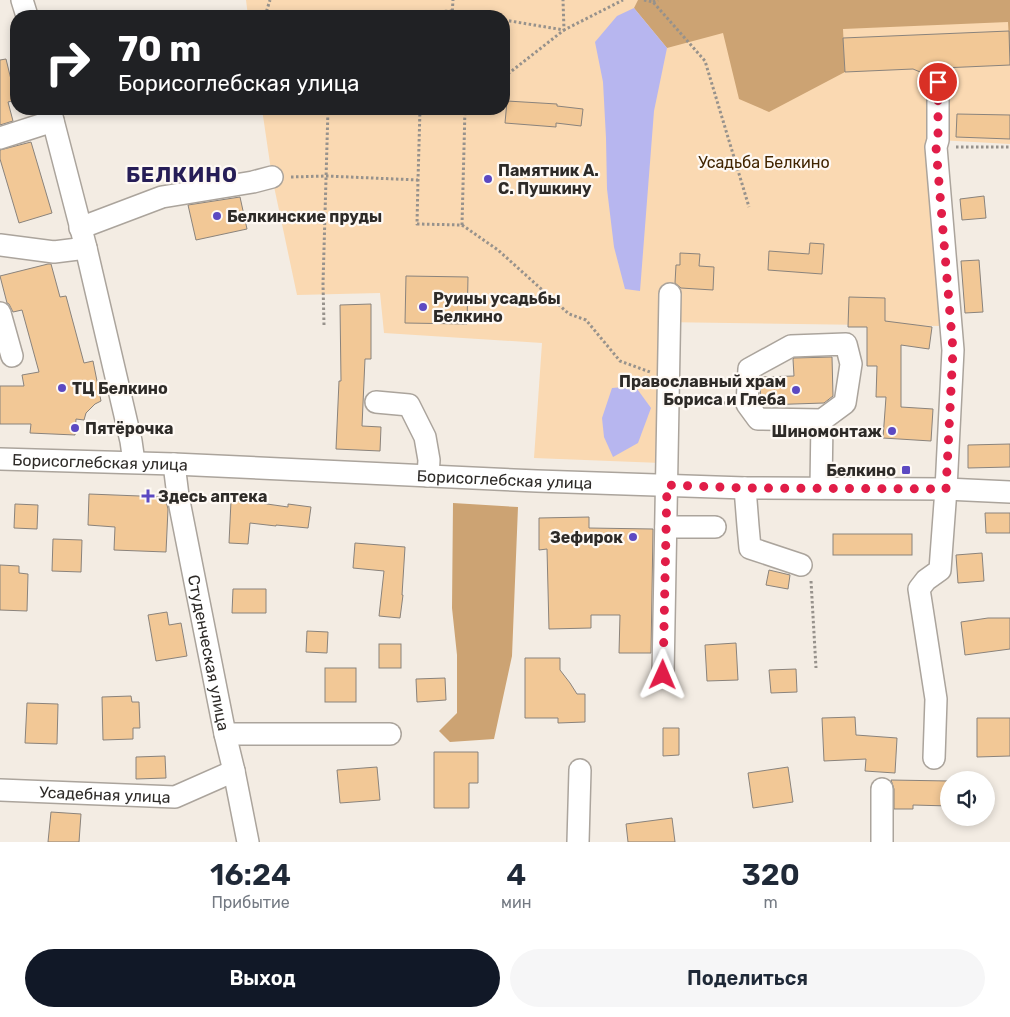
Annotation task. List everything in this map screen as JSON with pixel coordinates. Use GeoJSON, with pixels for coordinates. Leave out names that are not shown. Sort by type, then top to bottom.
{"type":"FeatureCollection","features":[{"type":"Feature","properties":{"kind":"street"},"geometry":{"type":"LineString","coordinates":[[934,758],[936,699],[918,589],[926,580],[940,570],[953,350],[936,147],[938,140],[938,82]]}},
{"type":"Feature","properties":{"kind":"street"},"geometry":{"type":"LineString","coordinates":[[0,138],[52,115],[131,441],[134,462]]}},
{"type":"Feature","properties":{"kind":"street"},"geometry":{"type":"LineString","coordinates":[[0,245],[54,252],[162,197],[272,177]]}},
{"type":"Feature","properties":{"kind":"street"},"geometry":{"type":"LineString","coordinates":[[663,675],[670,294]]}},
{"type":"Feature","properties":{"kind":"street"},"geometry":{"type":"LineString","coordinates":[[0,313],[12,356]]}},
{"type":"Feature","properties":{"kind":"street"},"geometry":{"type":"LineString","coordinates":[[846,344],[851,364],[845,403],[822,420],[758,419],[747,404],[749,369],[791,346],[846,344]]}},
{"type":"Feature","properties":{"kind":"street"},"geometry":{"type":"LineString","coordinates":[[376,402],[409,405],[425,437],[429,460],[428,476]]}},
{"type":"Feature","properties":{"kind":"street"},"geometry":{"type":"LineString","coordinates":[[821,488],[822,420]]}},
{"type":"Feature","properties":{"kind":"street","name":"Борисоглебская улица"},"geometry":{"type":"LineString","coordinates":[[0,459],[134,462],[745,488],[946,489],[1010,492]]}},
{"type":"Feature","properties":{"kind":"street","name":"Студенческая улица"},"geometry":{"type":"LineString","coordinates":[[174,464],[180,506],[248,842]]}},
{"type":"Feature","properties":{"kind":"street"},"geometry":{"type":"LineString","coordinates":[[745,488],[750,548],[801,566]]}},
{"type":"Feature","properties":{"kind":"street"},"geometry":{"type":"LineString","coordinates":[[666,527],[715,527]]}},
{"type":"Feature","properties":{"kind":"street"},"geometry":{"type":"LineString","coordinates":[[225,734],[390,734]]}},
{"type":"Feature","properties":{"kind":"street","name":"Усадебная улица"},"geometry":{"type":"LineString","coordinates":[[0,790],[175,797],[234,770]]}},
{"type":"Feature","properties":{"kind":"street"},"geometry":{"type":"LineString","coordinates":[[578,842],[580,770]]}},
{"type":"Feature","properties":{"kind":"street"},"geometry":{"type":"LineString","coordinates":[[882,789],[882,842]]}},
{"type":"Feature","properties":{"kind":"path"},"geometry":{"type":"LineString","coordinates":[[563,0],[564,30]]}},
{"type":"Feature","properties":{"kind":"path"},"geometry":{"type":"LineString","coordinates":[[510,72],[564,30],[623,0]]}},
{"type":"Feature","properties":{"kind":"path"},"geometry":{"type":"LineString","coordinates":[[644,0],[655,1],[705,61],[749,207]]}},
{"type":"Feature","properties":{"kind":"path"},"geometry":{"type":"LineString","coordinates":[[510,21],[564,30]]}},
{"type":"Feature","properties":{"kind":"path"},"geometry":{"type":"LineString","coordinates":[[324,325],[323,284],[328,115]]}},
{"type":"Feature","properties":{"kind":"path"},"geometry":{"type":"LineString","coordinates":[[420,115],[418,224],[462,225],[498,250],[569,314],[586,320],[620,361],[652,372]]}},
{"type":"Feature","properties":{"kind":"path"},"geometry":{"type":"LineString","coordinates":[[462,225],[465,115]]}},
{"type":"Feature","properties":{"kind":"path"},"geometry":{"type":"LineString","coordinates":[[936,147],[1010,147]]}},
{"type":"Feature","properties":{"kind":"path"},"geometry":{"type":"LineString","coordinates":[[272,177],[326,176],[418,180]]}},
{"type":"Feature","properties":{"kind":"path"},"geometry":{"type":"LineString","coordinates":[[669,400],[747,404]]}},
{"type":"Feature","properties":{"kind":"path"},"geometry":{"type":"LineString","coordinates":[[801,566],[810,576],[816,668]]}},
{"type":"Feature","properties":{"kind":"green space","name":"Усадьба Белкино"},"geometry":{"type":"Polygon","coordinates":[[[246,0],[1010,0],[1010,144],[925,141],[940,326],[660,322],[661,463],[534,458],[542,343],[384,333],[380,293],[297,295],[272,177],[263,115],[510,115],[510,10],[247,10],[246,0]]]}},
{"type":"Feature","properties":{"kind":"shaded area"},"geometry":{"type":"Polygon","coordinates":[[[638,0],[1010,0],[1010,58],[1008,22],[843,29],[845,72],[769,112],[739,99],[723,33],[667,48],[634,8],[638,0]]]}},
{"type":"Feature","properties":{"kind":"shaded area"},"geometry":{"type":"Polygon","coordinates":[[[453,503],[518,507],[512,656],[494,739],[450,742],[439,731],[457,713],[457,655],[452,608],[453,503]]]}},
{"type":"Feature","properties":{"kind":"water"},"geometry":{"type":"Polygon","coordinates":[[[634,8],[667,48],[654,111],[640,291],[625,289],[614,247],[607,189],[603,82],[595,42],[617,16],[634,8]]]}},
{"type":"Feature","properties":{"kind":"water"},"geometry":{"type":"Polygon","coordinates":[[[635,386],[651,408],[638,443],[613,457],[604,437],[602,418],[612,388],[635,386]]]}},
{"type":"Feature","properties":{"kind":"building"},"geometry":{"type":"Polygon","coordinates":[[[1009,31],[1010,65],[942,68],[929,74],[913,69],[845,72],[843,38],[1009,31]]]}},
{"type":"Feature","properties":{"kind":"building"},"geometry":{"type":"Polygon","coordinates":[[[6,59],[10,75],[10,102],[8,102],[13,121],[0,125],[0,60],[6,59]]]}},
{"type":"Feature","properties":{"kind":"building"},"geometry":{"type":"Polygon","coordinates":[[[510,101],[557,104],[557,106],[583,109],[581,126],[556,123],[556,127],[505,123],[506,115],[510,115],[510,101]]]}},
{"type":"Feature","properties":{"kind":"building"},"geometry":{"type":"Polygon","coordinates":[[[957,114],[1010,115],[1010,139],[956,137],[957,114]]]}},
{"type":"Feature","properties":{"kind":"building"},"geometry":{"type":"Polygon","coordinates":[[[31,142],[52,213],[19,223],[0,159],[0,150],[31,142]]]}},
{"type":"Feature","properties":{"kind":"building"},"geometry":{"type":"Polygon","coordinates":[[[984,196],[986,218],[962,220],[960,199],[984,196]]]}},
{"type":"Feature","properties":{"kind":"building","name":"Белкинские пруды"},"geometry":{"type":"Polygon","coordinates":[[[240,197],[247,229],[196,240],[188,205],[240,197]]]}},
{"type":"Feature","properties":{"kind":"building"},"geometry":{"type":"Polygon","coordinates":[[[810,243],[824,244],[822,274],[768,270],[769,251],[809,254],[810,243]]]}},
{"type":"Feature","properties":{"kind":"building"},"geometry":{"type":"Polygon","coordinates":[[[680,253],[700,254],[699,266],[714,267],[713,290],[681,288],[675,283],[676,265],[680,265],[680,253]]]}},
{"type":"Feature","properties":{"kind":"building"},"geometry":{"type":"Polygon","coordinates":[[[979,260],[983,312],[965,313],[961,261],[979,260]]]}},
{"type":"Feature","properties":{"kind":"building"},"geometry":{"type":"Polygon","coordinates":[[[51,264],[60,297],[66,296],[84,363],[93,361],[101,401],[86,413],[84,420],[76,419],[75,435],[30,433],[31,424],[0,424],[0,386],[24,386],[22,375],[39,372],[22,310],[13,312],[7,303],[0,276],[51,264]]]}},
{"type":"Feature","properties":{"kind":"building"},"geometry":{"type":"Polygon","coordinates":[[[406,276],[468,277],[467,324],[405,323],[406,276]]]}},
{"type":"Feature","properties":{"kind":"building"},"geometry":{"type":"Polygon","coordinates":[[[849,297],[885,298],[885,321],[932,327],[929,349],[901,345],[901,407],[933,409],[931,441],[883,438],[886,397],[876,397],[877,366],[867,366],[867,327],[848,327],[849,297]]]}},
{"type":"Feature","properties":{"kind":"building"},"geometry":{"type":"Polygon","coordinates":[[[371,304],[371,359],[365,359],[362,426],[381,427],[380,451],[336,449],[339,381],[341,381],[340,305],[371,304]]]}},
{"type":"Feature","properties":{"kind":"building","name":"Православный храм Бориса и Глеба"},"geometry":{"type":"Polygon","coordinates":[[[832,357],[833,396],[824,403],[763,405],[760,401],[761,377],[794,376],[794,358],[832,357]]]}},
{"type":"Feature","properties":{"kind":"building"},"geometry":{"type":"Polygon","coordinates":[[[1010,444],[1010,467],[968,468],[968,445],[1010,444]]]}},
{"type":"Feature","properties":{"kind":"building"},"geometry":{"type":"Polygon","coordinates":[[[89,494],[165,497],[168,509],[166,552],[114,550],[115,527],[88,525],[89,494]]]}},
{"type":"Feature","properties":{"kind":"building"},"geometry":{"type":"Polygon","coordinates":[[[231,501],[246,501],[288,507],[288,504],[311,507],[308,528],[250,523],[248,544],[229,543],[231,501]]]}},
{"type":"Feature","properties":{"kind":"building"},"geometry":{"type":"Polygon","coordinates":[[[15,504],[38,505],[37,529],[14,528],[15,504]]]}},
{"type":"Feature","properties":{"kind":"building"},"geometry":{"type":"Polygon","coordinates":[[[985,513],[1010,513],[1010,533],[986,533],[985,513]]]}},
{"type":"Feature","properties":{"kind":"building"},"geometry":{"type":"Polygon","coordinates":[[[589,517],[589,528],[653,529],[651,653],[619,653],[620,615],[591,615],[591,628],[549,629],[547,549],[539,550],[539,518],[589,517]]]}},
{"type":"Feature","properties":{"kind":"building"},"geometry":{"type":"Polygon","coordinates":[[[833,534],[912,534],[912,555],[833,555],[833,534]]]}},
{"type":"Feature","properties":{"kind":"building"},"geometry":{"type":"Polygon","coordinates":[[[53,539],[82,540],[81,572],[52,571],[53,539]]]}},
{"type":"Feature","properties":{"kind":"building"},"geometry":{"type":"Polygon","coordinates":[[[355,543],[405,547],[400,618],[379,616],[384,571],[353,568],[355,543]]]}},
{"type":"Feature","properties":{"kind":"building"},"geometry":{"type":"Polygon","coordinates":[[[982,553],[984,581],[958,583],[956,555],[982,553]]]}},
{"type":"Feature","properties":{"kind":"building"},"geometry":{"type":"Polygon","coordinates":[[[0,565],[19,566],[19,573],[28,574],[27,611],[0,610],[0,565]]]}},
{"type":"Feature","properties":{"kind":"building"},"geometry":{"type":"Polygon","coordinates":[[[769,570],[790,575],[788,589],[766,585],[769,570]]]}},
{"type":"Feature","properties":{"kind":"building"},"geometry":{"type":"Polygon","coordinates":[[[233,589],[266,589],[266,613],[232,613],[233,589]]]}},
{"type":"Feature","properties":{"kind":"building"},"geometry":{"type":"Polygon","coordinates":[[[167,612],[169,625],[181,623],[187,656],[156,661],[148,615],[167,612]]]}},
{"type":"Feature","properties":{"kind":"building"},"geometry":{"type":"Polygon","coordinates":[[[988,618],[1010,618],[1010,649],[965,655],[961,622],[988,618]]]}},
{"type":"Feature","properties":{"kind":"building"},"geometry":{"type":"Polygon","coordinates":[[[307,631],[328,632],[327,653],[306,652],[307,631]]]}},
{"type":"Feature","properties":{"kind":"building"},"geometry":{"type":"Polygon","coordinates":[[[736,643],[738,680],[707,681],[705,645],[736,643]]]}},
{"type":"Feature","properties":{"kind":"building"},"geometry":{"type":"Polygon","coordinates":[[[379,644],[401,644],[401,668],[379,668],[379,644]]]}},
{"type":"Feature","properties":{"kind":"building"},"geometry":{"type":"Polygon","coordinates":[[[525,658],[560,658],[560,670],[577,694],[585,694],[585,722],[558,723],[558,718],[525,718],[525,658]]]}},
{"type":"Feature","properties":{"kind":"building"},"geometry":{"type":"Polygon","coordinates":[[[325,668],[356,668],[356,702],[325,702],[325,668]]]}},
{"type":"Feature","properties":{"kind":"building"},"geometry":{"type":"Polygon","coordinates":[[[796,669],[797,692],[771,693],[769,670],[796,669]]]}},
{"type":"Feature","properties":{"kind":"building"},"geometry":{"type":"Polygon","coordinates":[[[445,678],[446,700],[417,702],[416,679],[445,678]]]}},
{"type":"Feature","properties":{"kind":"building"},"geometry":{"type":"Polygon","coordinates":[[[131,696],[132,702],[139,702],[140,728],[133,728],[133,739],[103,740],[102,697],[131,696]]]}},
{"type":"Feature","properties":{"kind":"building"},"geometry":{"type":"Polygon","coordinates":[[[27,703],[58,704],[57,744],[25,743],[27,703]]]}},
{"type":"Feature","properties":{"kind":"building"},"geometry":{"type":"Polygon","coordinates":[[[855,717],[856,735],[897,738],[895,773],[865,771],[866,759],[824,761],[822,718],[855,717]]]}},
{"type":"Feature","properties":{"kind":"building"},"geometry":{"type":"Polygon","coordinates":[[[977,718],[1010,718],[1010,756],[977,757],[977,718]]]}},
{"type":"Feature","properties":{"kind":"building"},"geometry":{"type":"Polygon","coordinates":[[[663,728],[679,728],[679,755],[663,756],[663,728]]]}},
{"type":"Feature","properties":{"kind":"building"},"geometry":{"type":"Polygon","coordinates":[[[434,752],[478,752],[478,783],[469,783],[469,808],[434,808],[434,752]]]}},
{"type":"Feature","properties":{"kind":"building"},"geometry":{"type":"Polygon","coordinates":[[[165,756],[166,778],[136,779],[136,757],[165,756]]]}},
{"type":"Feature","properties":{"kind":"building"},"geometry":{"type":"Polygon","coordinates":[[[377,767],[380,800],[340,803],[337,770],[377,767]]]}},
{"type":"Feature","properties":{"kind":"building"},"geometry":{"type":"Polygon","coordinates":[[[788,767],[793,802],[753,808],[748,773],[788,767]]]}},
{"type":"Feature","properties":{"kind":"building"},"geometry":{"type":"Polygon","coordinates":[[[891,780],[940,781],[940,806],[913,805],[913,809],[894,809],[894,789],[891,780]]]}},
{"type":"Feature","properties":{"kind":"building"},"geometry":{"type":"Polygon","coordinates":[[[51,812],[81,814],[79,842],[48,842],[51,812]]]}},
{"type":"Feature","properties":{"kind":"building"},"geometry":{"type":"Polygon","coordinates":[[[672,818],[675,842],[628,842],[626,824],[672,818]]]}},
{"type":"Feature","properties":{"kind":"place","name":"Памятник А. С. Пушкину"},"geometry":{"type":"Point","coordinates":[488,179]}},
{"type":"Feature","properties":{"kind":"place","name":"Белкинские пруды"},"geometry":{"type":"Point","coordinates":[217,216]}},
{"type":"Feature","properties":{"kind":"place","name":"Руины усадьбы Белкино"},"geometry":{"type":"Point","coordinates":[423,307]}},
{"type":"Feature","properties":{"kind":"place","name":"ТЦ Белкино"},"geometry":{"type":"Point","coordinates":[62,388]}},
{"type":"Feature","properties":{"kind":"place","name":"Православный храм Бориса и Глеба"},"geometry":{"type":"Point","coordinates":[796,390]}},
{"type":"Feature","properties":{"kind":"place","name":"Пятёрочка"},"geometry":{"type":"Point","coordinates":[75,428]}},
{"type":"Feature","properties":{"kind":"place","name":"Шиномонтаж"},"geometry":{"type":"Point","coordinates":[892,431]}},
{"type":"Feature","properties":{"kind":"place","name":"Белкино"},"geometry":{"type":"Point","coordinates":[906,470]}},
{"type":"Feature","properties":{"kind":"place","name":"Здесь аптека"},"geometry":{"type":"Point","coordinates":[148,496]}},
{"type":"Feature","properties":{"kind":"place","name":"Зефирок"},"geometry":{"type":"Point","coordinates":[633,537]}},
{"type":"Feature","properties":{"kind":"district","name":"БЕЛКИНО"},"geometry":{"type":"Point","coordinates":[182,174]}},
{"type":"Feature","properties":{"kind":"route"},"geometry":{"type":"LineString","coordinates":[[663,675],[667,485],[745,488],[946,489],[953,350],[936,147],[938,140],[938,82]]}}]}
